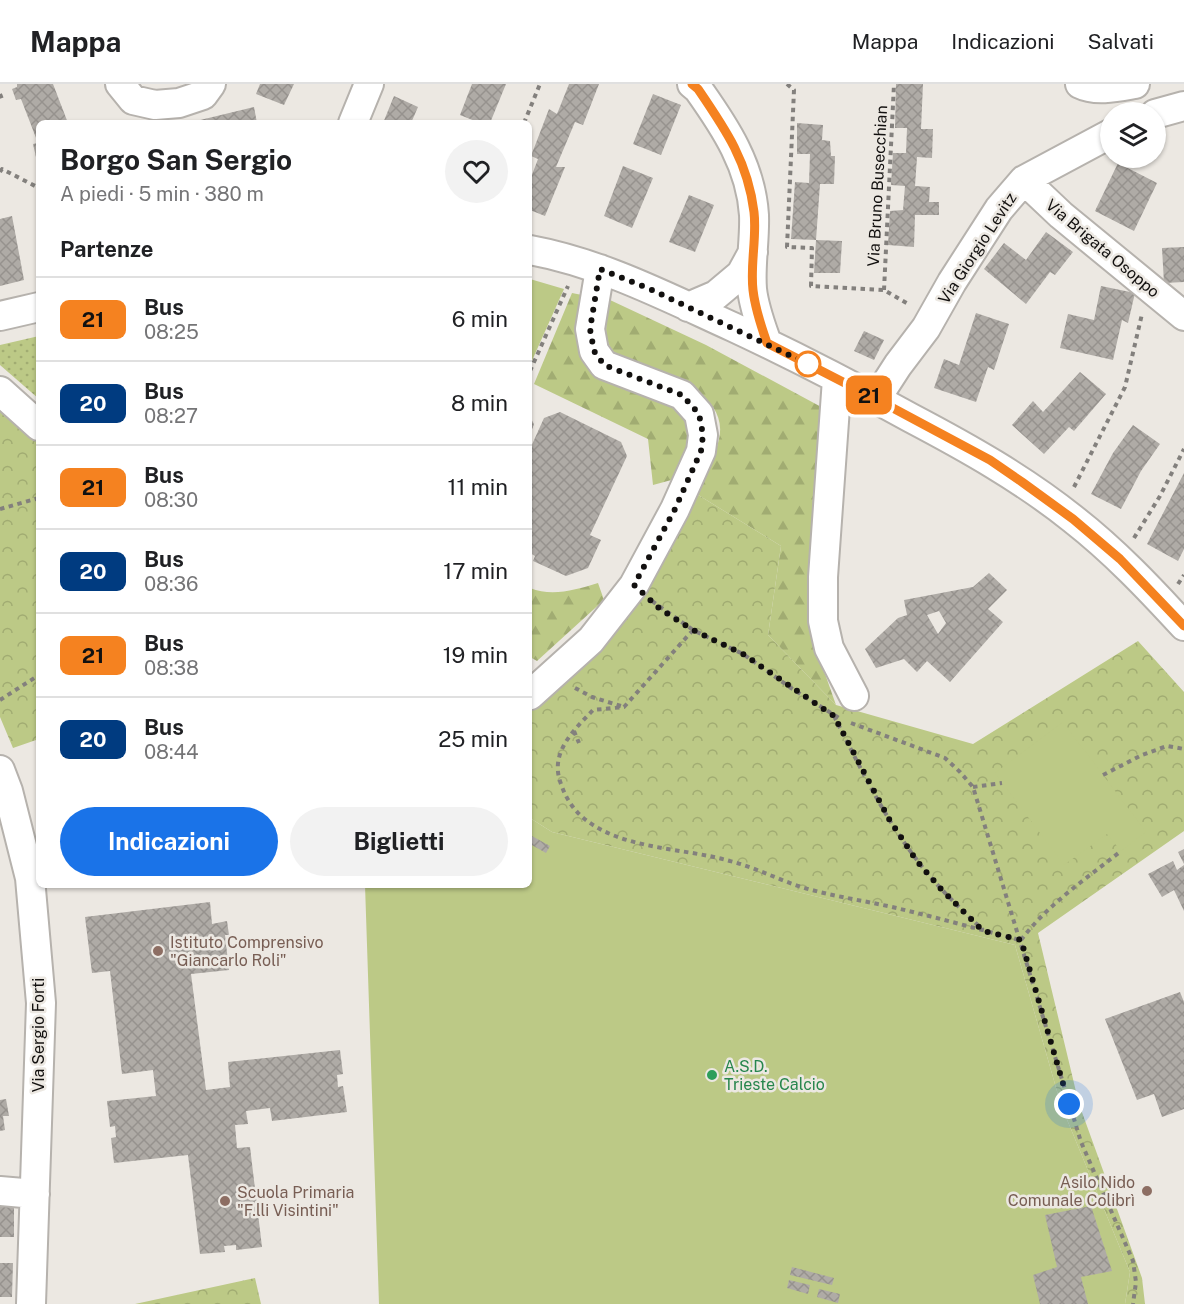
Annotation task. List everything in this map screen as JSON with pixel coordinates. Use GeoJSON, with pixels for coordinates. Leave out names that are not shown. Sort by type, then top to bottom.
{"type":"FeatureCollection","features":[{"type":"Feature","properties":{"kind":"street"},"geometry":{"type":"LineString","coordinates":[[126,92],[155,105],[179,104],[203,95],[211,84]]}},
{"type":"Feature","properties":{"kind":"street"},"geometry":{"type":"LineString","coordinates":[[354,120],[369,84]]}},
{"type":"Feature","properties":{"kind":"street"},"geometry":{"type":"LineString","coordinates":[[692,84],[728,132],[745,170],[754,213],[752,289],[767,343]]}},
{"type":"Feature","properties":{"kind":"street"},"geometry":{"type":"LineString","coordinates":[[1080,84],[1085,87],[1108,88],[1135,84]]}},
{"type":"Feature","properties":{"kind":"street"},"geometry":{"type":"LineString","coordinates":[[1166,111],[1184,106]]}},
{"type":"Feature","properties":{"kind":"street","name":"Via Giorgio Levitz"},"geometry":{"type":"LineString","coordinates":[[876,399],[926,328],[952,282],[999,209],[1024,180],[1100,139]]}},
{"type":"Feature","properties":{"kind":"street","name":"Via Brigata Osoppo"},"geometry":{"type":"LineString","coordinates":[[1024,180],[1061,215],[1184,316]]}},
{"type":"Feature","properties":{"kind":"street"},"geometry":{"type":"LineString","coordinates":[[532,251],[600,269],[650,289],[767,343],[990,460],[1073,519],[1120,559],[1184,626]]}},
{"type":"Feature","properties":{"kind":"street"},"geometry":{"type":"LineString","coordinates":[[688,307],[716,295],[741,274],[753,252]]}},
{"type":"Feature","properties":{"kind":"street"},"geometry":{"type":"LineString","coordinates":[[532,693],[591,640],[634,585],[675,509],[701,451],[703,435],[699,414],[682,395],[604,365],[594,351],[590,329],[600,269]]}},
{"type":"Feature","properties":{"kind":"street"},"geometry":{"type":"LineString","coordinates":[[0,316],[36,308]]}},
{"type":"Feature","properties":{"kind":"street"},"geometry":{"type":"LineString","coordinates":[[837,379],[823,577],[823,621],[844,706]]}},
{"type":"Feature","properties":{"kind":"street"},"geometry":{"type":"LineString","coordinates":[[0,391],[36,423]]}},
{"type":"Feature","properties":{"kind":"street","name":"Via Sergio Forti"},"geometry":{"type":"LineString","coordinates":[[0,770],[34,877],[41,1003],[31,1304]]}},
{"type":"Feature","properties":{"kind":"street"},"geometry":{"type":"LineString","coordinates":[[0,1191],[35,1194]]}},
{"type":"Feature","properties":{"kind":"path"},"geometry":{"type":"LineString","coordinates":[[525,120],[540,84]]}},
{"type":"Feature","properties":{"kind":"path","name":"Via Bruno Busecchian"},"geometry":{"type":"LineString","coordinates":[[787,84],[794,90],[787,247],[812,248],[811,286],[884,290],[894,84]]}},
{"type":"Feature","properties":{"kind":"path"},"geometry":{"type":"LineString","coordinates":[[1,170],[36,187]]}},
{"type":"Feature","properties":{"kind":"path"},"geometry":{"type":"LineString","coordinates":[[532,367],[571,280]]}},
{"type":"Feature","properties":{"kind":"path"},"geometry":{"type":"LineString","coordinates":[[1073,488],[1125,387],[1148,287]]}},
{"type":"Feature","properties":{"kind":"path"},"geometry":{"type":"LineString","coordinates":[[1130,544],[1160,496],[1184,449]]}},
{"type":"Feature","properties":{"kind":"path"},"geometry":{"type":"LineString","coordinates":[[0,509],[36,499]]}},
{"type":"Feature","properties":{"kind":"path"},"geometry":{"type":"LineString","coordinates":[[634,585],[660,609],[693,630],[945,758],[973,787],[1081,1142],[1133,1261],[1136,1282],[1134,1304]]}},
{"type":"Feature","properties":{"kind":"path"},"geometry":{"type":"LineString","coordinates":[[693,630],[624,707],[593,710],[573,731],[563,746],[557,761],[558,777],[566,797],[579,814],[600,831],[623,840],[732,861],[809,890],[892,907],[1021,940]]}},
{"type":"Feature","properties":{"kind":"path"},"geometry":{"type":"LineString","coordinates":[[0,700],[36,677]]}},
{"type":"Feature","properties":{"kind":"path"},"geometry":{"type":"LineString","coordinates":[[568,684],[592,697],[624,707]]}},
{"type":"Feature","properties":{"kind":"path"},"geometry":{"type":"LineString","coordinates":[[844,706],[889,819],[916,860],[983,931]]}},
{"type":"Feature","properties":{"kind":"path"},"geometry":{"type":"LineString","coordinates":[[573,731],[579,744]]}},
{"type":"Feature","properties":{"kind":"path"},"geometry":{"type":"LineString","coordinates":[[1103,775],[1142,755],[1167,747],[1184,749]]}},
{"type":"Feature","properties":{"kind":"path"},"geometry":{"type":"LineString","coordinates":[[973,787],[1002,783]]}},
{"type":"Feature","properties":{"kind":"path"},"geometry":{"type":"LineString","coordinates":[[1021,940],[1034,923],[1057,901],[1121,851]]}},
{"type":"Feature","properties":{"kind":"green space"},"geometry":{"type":"Polygon","coordinates":[[[532,280],[564,289],[532,361],[532,280]]]}},
{"type":"Feature","properties":{"kind":"green space"},"geometry":{"type":"Polygon","coordinates":[[[572,293],[582,295],[596,375],[675,409],[689,426],[688,450],[675,479],[653,485],[648,439],[534,384],[572,293]]]}},
{"type":"Feature","properties":{"kind":"green space"},"geometry":{"type":"Polygon","coordinates":[[[610,300],[706,345],[825,409],[817,651],[836,705],[768,635],[781,546],[695,493],[709,467],[719,439],[720,425],[717,413],[700,393],[689,385],[615,353],[606,335],[610,300]]]}},
{"type":"Feature","properties":{"kind":"green space"},"geometry":{"type":"Polygon","coordinates":[[[36,337],[36,396],[0,365],[0,345],[36,337]]]}},
{"type":"Feature","properties":{"kind":"green space"},"geometry":{"type":"Polygon","coordinates":[[[0,406],[36,437],[36,740],[13,748],[0,717],[0,406]]]}},
{"type":"Feature","properties":{"kind":"green space"},"geometry":{"type":"Polygon","coordinates":[[[695,493],[781,546],[768,635],[836,705],[973,744],[1138,641],[1184,692],[1184,831],[1038,933],[1079,1104],[1142,1278],[1145,1304],[1125,1304],[1130,1272],[1061,1105],[1015,945],[552,832],[532,819],[532,708],[574,670],[695,493]]]}},
{"type":"Feature","properties":{"kind":"green space"},"geometry":{"type":"Polygon","coordinates":[[[598,583],[604,600],[537,661],[532,658],[532,589],[547,592],[572,590],[598,583]]]}},
{"type":"Feature","properties":{"kind":"green space"},"geometry":{"type":"Polygon","coordinates":[[[1063,722],[1146,832],[1121,851],[1107,834],[1064,865],[995,773],[1063,722]]]}},
{"type":"Feature","properties":{"kind":"green space","name":"A.S.D. Trieste Calcio"},"geometry":{"type":"Polygon","coordinates":[[[532,819],[552,832],[1015,945],[1061,1105],[1130,1272],[1125,1304],[379,1304],[365,888],[532,888],[532,819]]]}},
{"type":"Feature","properties":{"kind":"green space"},"geometry":{"type":"Polygon","coordinates":[[[255,1278],[261,1304],[135,1304],[255,1278]]]}},
{"type":"Feature","properties":{"kind":"building"},"geometry":{"type":"Polygon","coordinates":[[[17,84],[53,84],[67,120],[36,120],[36,138],[21,99],[16,100],[12,89],[17,87],[17,84]]]}},
{"type":"Feature","properties":{"kind":"building"},"geometry":{"type":"Polygon","coordinates":[[[260,84],[294,84],[284,105],[256,94],[260,84]]]}},
{"type":"Feature","properties":{"kind":"building"},"geometry":{"type":"Polygon","coordinates":[[[472,84],[506,84],[491,120],[472,120],[460,115],[472,84]]]}},
{"type":"Feature","properties":{"kind":"building"},"geometry":{"type":"Polygon","coordinates":[[[569,84],[599,84],[583,125],[575,122],[556,167],[565,167],[545,216],[532,211],[532,175],[538,159],[532,156],[532,153],[549,109],[557,114],[569,84]]]}},
{"type":"Feature","properties":{"kind":"building"},"geometry":{"type":"Polygon","coordinates":[[[896,84],[923,84],[921,129],[933,129],[932,158],[917,157],[915,186],[930,187],[929,202],[939,202],[939,215],[915,215],[914,247],[888,245],[890,211],[903,210],[905,186],[891,185],[893,153],[906,153],[907,128],[895,128],[896,84]]]}},
{"type":"Feature","properties":{"kind":"building"},"geometry":{"type":"Polygon","coordinates":[[[653,94],[681,105],[661,155],[633,144],[653,94]]]}},
{"type":"Feature","properties":{"kind":"building"},"geometry":{"type":"Polygon","coordinates":[[[394,96],[418,107],[412,120],[384,120],[394,96]]]}},
{"type":"Feature","properties":{"kind":"building"},"geometry":{"type":"Polygon","coordinates":[[[254,107],[256,120],[200,120],[254,107]]]}},
{"type":"Feature","properties":{"kind":"building"},"geometry":{"type":"Polygon","coordinates":[[[797,123],[823,125],[822,140],[830,141],[831,156],[835,156],[834,184],[820,184],[816,240],[791,239],[795,182],[809,183],[810,154],[797,154],[797,123]]]}},
{"type":"Feature","properties":{"kind":"building"},"geometry":{"type":"Polygon","coordinates":[[[623,166],[653,178],[632,228],[604,216],[623,166]]]}},
{"type":"Feature","properties":{"kind":"building"},"geometry":{"type":"Polygon","coordinates":[[[1116,168],[1128,168],[1157,183],[1134,231],[1095,211],[1116,168]]]}},
{"type":"Feature","properties":{"kind":"building"},"geometry":{"type":"Polygon","coordinates":[[[689,195],[714,205],[695,252],[669,242],[689,195]]]}},
{"type":"Feature","properties":{"kind":"building"},"geometry":{"type":"Polygon","coordinates":[[[12,216],[24,280],[0,286],[0,219],[12,216]]]}},
{"type":"Feature","properties":{"kind":"building"},"geometry":{"type":"Polygon","coordinates":[[[1046,232],[1073,252],[1055,275],[1050,272],[1026,304],[984,269],[1004,243],[1026,260],[1046,232]]]}},
{"type":"Feature","properties":{"kind":"building"},"geometry":{"type":"Polygon","coordinates":[[[816,240],[842,241],[840,273],[814,273],[816,240]]]}},
{"type":"Feature","properties":{"kind":"building"},"geometry":{"type":"Polygon","coordinates":[[[1184,247],[1184,282],[1164,283],[1162,248],[1184,247]]]}},
{"type":"Feature","properties":{"kind":"building"},"geometry":{"type":"Polygon","coordinates":[[[1101,286],[1135,293],[1128,323],[1122,320],[1113,360],[1060,348],[1068,314],[1094,320],[1101,286]]]}},
{"type":"Feature","properties":{"kind":"building"},"geometry":{"type":"Polygon","coordinates":[[[976,313],[1009,324],[994,370],[988,367],[976,402],[934,388],[944,359],[959,365],[976,313]]]}},
{"type":"Feature","properties":{"kind":"building"},"geometry":{"type":"Polygon","coordinates":[[[864,331],[884,340],[874,360],[854,351],[864,331]]]}},
{"type":"Feature","properties":{"kind":"building"},"geometry":{"type":"Polygon","coordinates":[[[1080,372],[1106,394],[1074,431],[1069,427],[1044,454],[1012,425],[1033,401],[1043,412],[1080,372]]]}},
{"type":"Feature","properties":{"kind":"building"},"geometry":{"type":"Polygon","coordinates":[[[560,412],[621,442],[627,456],[590,535],[601,540],[588,568],[566,576],[533,561],[535,556],[532,554],[532,445],[544,418],[560,412]]]}},
{"type":"Feature","properties":{"kind":"building"},"geometry":{"type":"Polygon","coordinates":[[[1133,425],[1160,444],[1141,471],[1121,509],[1091,494],[1113,453],[1133,425]]]}},
{"type":"Feature","properties":{"kind":"building"},"geometry":{"type":"Polygon","coordinates":[[[1184,473],[1184,549],[1178,561],[1147,544],[1184,473]]]}},
{"type":"Feature","properties":{"kind":"building"},"geometry":{"type":"Polygon","coordinates":[[[989,573],[1007,590],[988,609],[1003,622],[950,682],[927,661],[917,672],[904,659],[876,668],[865,649],[898,618],[907,615],[904,600],[973,587],[989,573]],[[939,611],[927,615],[938,634],[946,623],[939,611]]]}},
{"type":"Feature","properties":{"kind":"building"},"geometry":{"type":"Polygon","coordinates":[[[532,836],[550,846],[546,853],[532,845],[532,836]]]}},
{"type":"Feature","properties":{"kind":"building"},"geometry":{"type":"Polygon","coordinates":[[[1184,849],[1184,864],[1178,852],[1184,849]]]}},
{"type":"Feature","properties":{"kind":"building"},"geometry":{"type":"Polygon","coordinates":[[[1173,861],[1177,870],[1184,865],[1184,911],[1174,890],[1162,897],[1148,874],[1173,861]]]}},
{"type":"Feature","properties":{"kind":"building"},"geometry":{"type":"Polygon","coordinates":[[[210,902],[212,924],[227,921],[229,935],[225,935],[229,970],[191,974],[206,1090],[230,1087],[228,1062],[340,1050],[343,1074],[337,1075],[338,1087],[343,1086],[347,1112],[272,1121],[270,1108],[246,1111],[248,1124],[235,1125],[237,1148],[250,1147],[262,1247],[236,1250],[236,1245],[224,1246],[225,1252],[200,1254],[188,1155],[114,1163],[111,1138],[116,1137],[115,1126],[110,1127],[107,1101],[156,1096],[153,1070],[122,1074],[110,971],[92,973],[85,917],[210,902]]]}},
{"type":"Feature","properties":{"kind":"building"},"geometry":{"type":"Polygon","coordinates":[[[1180,992],[1184,1002],[1184,1109],[1162,1117],[1154,1094],[1137,1100],[1105,1019],[1180,992]]]}},
{"type":"Feature","properties":{"kind":"building"},"geometry":{"type":"Polygon","coordinates":[[[6,1099],[9,1116],[3,1116],[5,1130],[0,1131],[0,1100],[6,1099]]]}},
{"type":"Feature","properties":{"kind":"building"},"geometry":{"type":"Polygon","coordinates":[[[0,1203],[14,1204],[14,1237],[0,1237],[0,1203]]]}},
{"type":"Feature","properties":{"kind":"building"},"geometry":{"type":"Polygon","coordinates":[[[1091,1206],[1112,1271],[1081,1277],[1088,1304],[1040,1304],[1033,1275],[1057,1267],[1045,1215],[1091,1206]]]}},
{"type":"Feature","properties":{"kind":"building"},"geometry":{"type":"Polygon","coordinates":[[[0,1263],[13,1263],[12,1297],[0,1297],[0,1263]]]}},
{"type":"Feature","properties":{"kind":"building"},"geometry":{"type":"Polygon","coordinates":[[[792,1267],[834,1278],[832,1285],[790,1275],[792,1267]]]}},
{"type":"Feature","properties":{"kind":"building"},"geometry":{"type":"Polygon","coordinates":[[[789,1280],[810,1285],[808,1294],[787,1288],[789,1280]]]}},
{"type":"Feature","properties":{"kind":"building"},"geometry":{"type":"Polygon","coordinates":[[[819,1289],[840,1294],[838,1303],[817,1297],[819,1289]]]}},
{"type":"Feature","properties":{"kind":"bus line","name":"21"},"geometry":{"type":"LineString","coordinates":[[692,84],[728,132],[745,170],[754,213],[752,289],[767,343],[990,460],[1073,519],[1120,559],[1184,626]]}},
{"type":"Feature","properties":{"kind":"place","name":"Istituto Comprensivo \"Giancarlo Roli\""},"geometry":{"type":"Point","coordinates":[158,951]}},
{"type":"Feature","properties":{"kind":"place","name":"A.S.D. Trieste Calcio"},"geometry":{"type":"Point","coordinates":[712,1075]}},
{"type":"Feature","properties":{"kind":"place","name":"Asilo Nido Comunale Colibrì"},"geometry":{"type":"Point","coordinates":[1147,1191]}},
{"type":"Feature","properties":{"kind":"place","name":"Scuola Primaria \"F.lli Visintini\""},"geometry":{"type":"Point","coordinates":[225,1201]}},
{"type":"Feature","properties":{"kind":"route"},"geometry":{"type":"LineString","coordinates":[[808,364],[650,289],[600,269],[590,329],[594,351],[604,365],[682,395],[699,414],[703,435],[701,451],[675,509],[634,585],[660,609],[693,630],[743,654],[834,716],[889,819],[916,860],[983,931],[1021,940],[1069,1104]]}}]}
